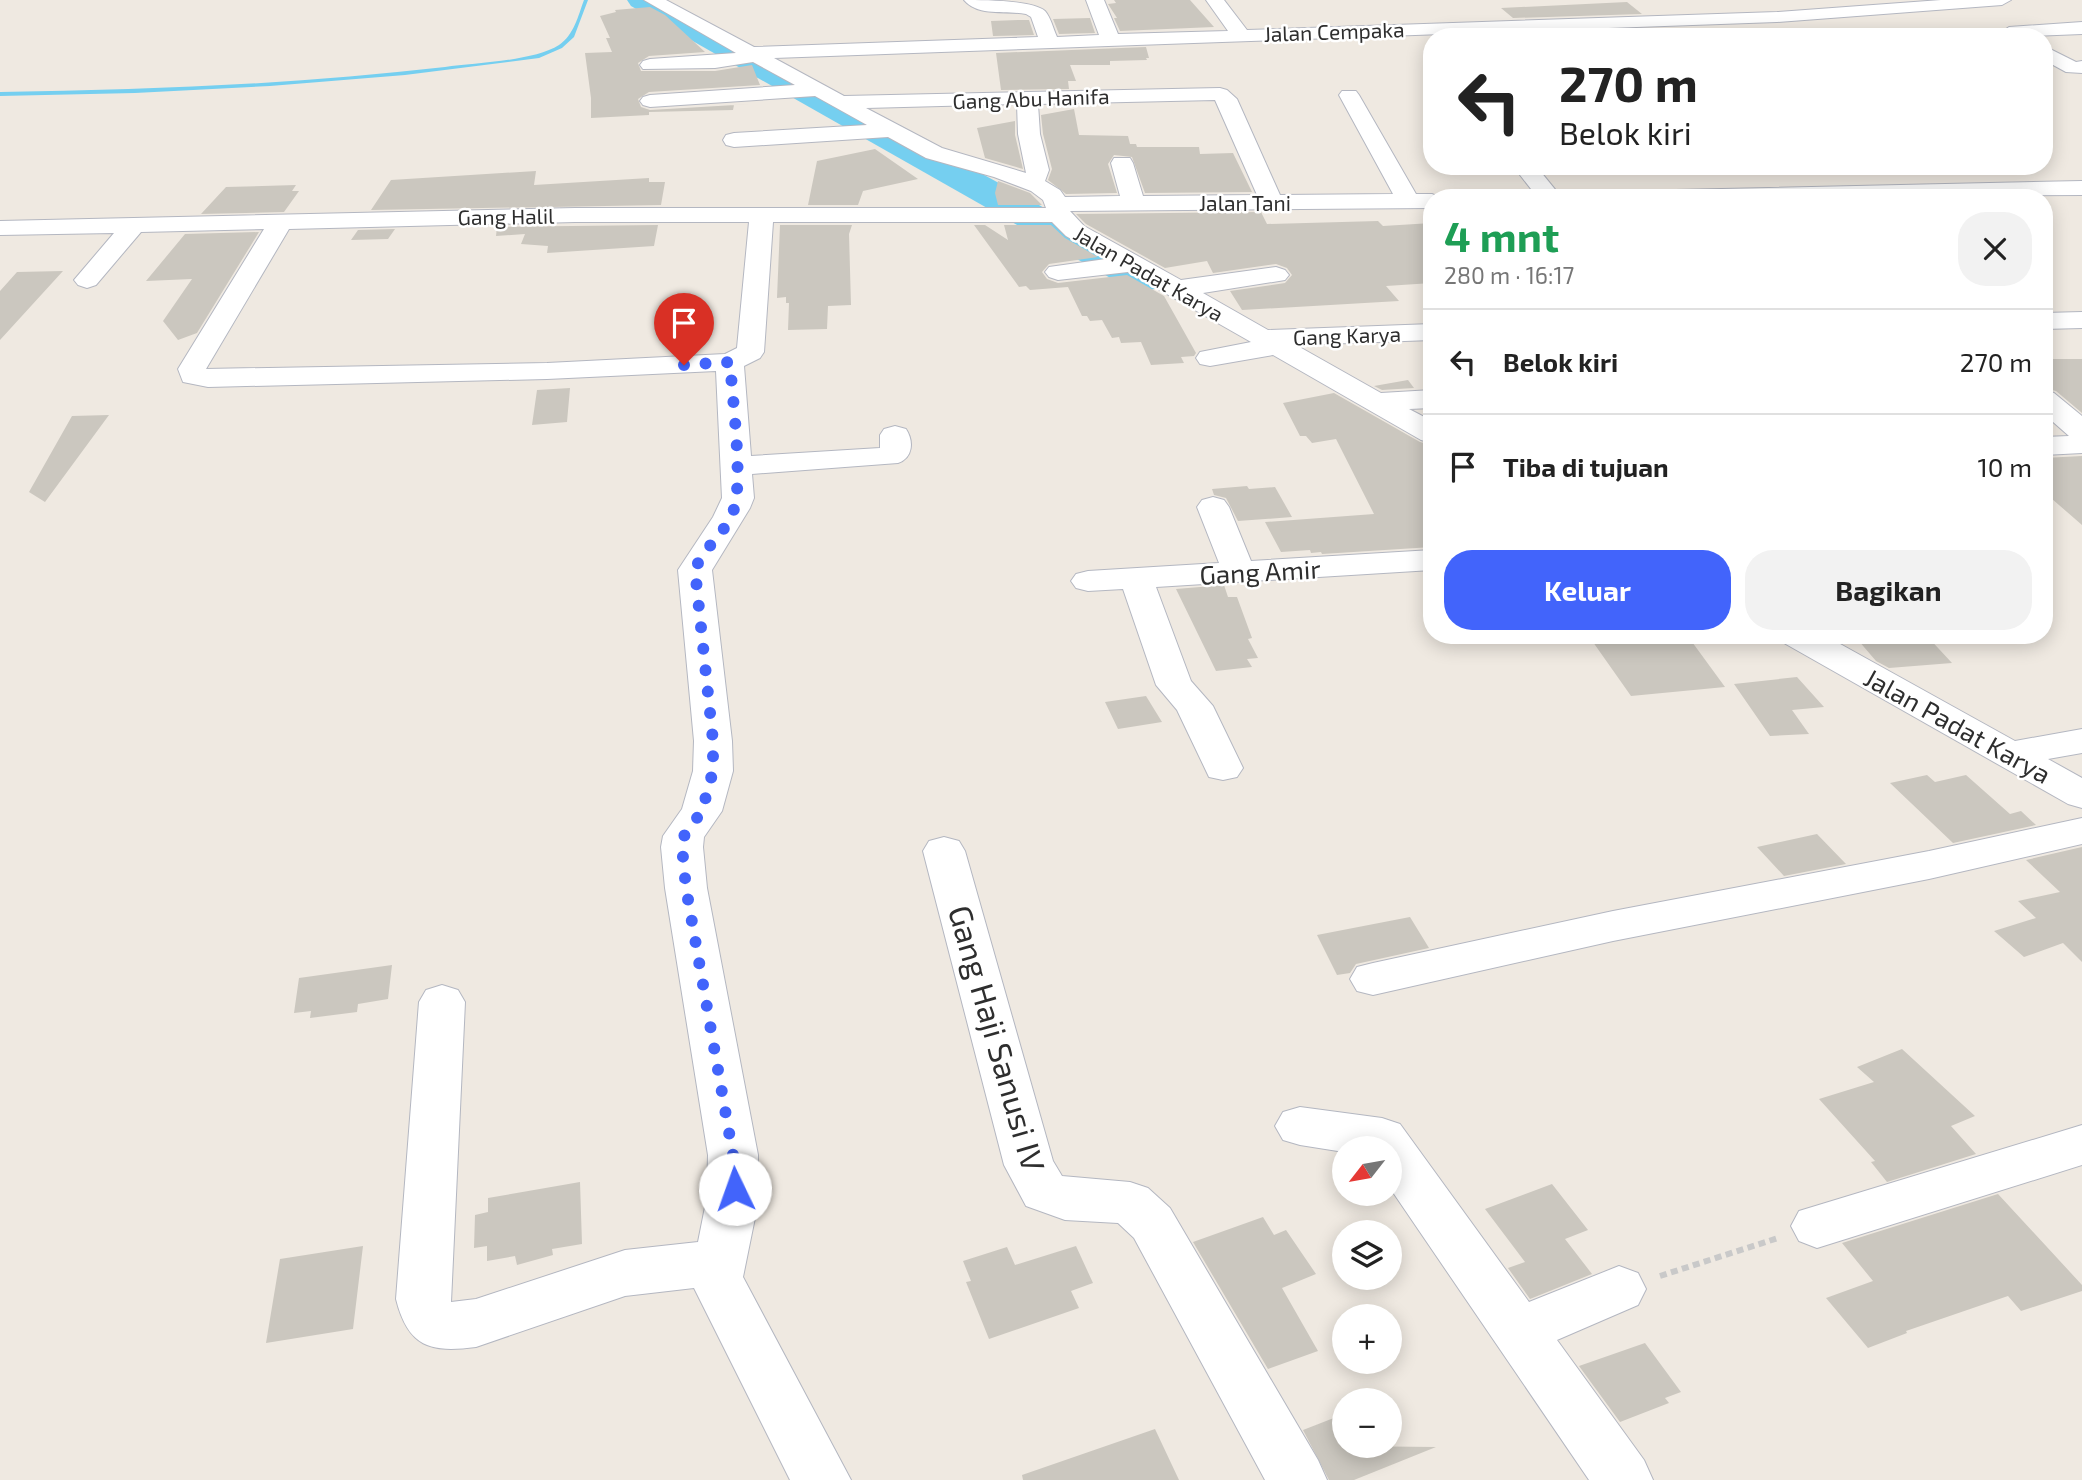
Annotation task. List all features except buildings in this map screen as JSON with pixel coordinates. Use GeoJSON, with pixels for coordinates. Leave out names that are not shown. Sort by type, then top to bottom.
{"type":"FeatureCollection","features":[{"type":"Feature","properties":{"kind":"street","name":"Jalan Padat Karya"},"geometry":{"type":"LineString","coordinates":[[653,0],[750,57],[842,102],[881,131],[937,165],[1031,182],[1046,190],[1056,210],[1075,231],[1118,265],[1175,289],[1213,322],[1375,402],[1423,429]]}},
{"type":"Feature","properties":{"kind":"street"},"geometry":{"type":"LineString","coordinates":[[973,0],[984,5],[1031,10],[1039,16],[1049,41]]}},
{"type":"Feature","properties":{"kind":"street"},"geometry":{"type":"LineString","coordinates":[[1095,0],[1110,39]]}},
{"type":"Feature","properties":{"kind":"street"},"geometry":{"type":"LineString","coordinates":[[1215,0],[1240,34]]}},
{"type":"Feature","properties":{"kind":"street"},"geometry":{"type":"LineString","coordinates":[[1748,0],[1777,17]]}},
{"type":"Feature","properties":{"kind":"street"},"geometry":{"type":"LineString","coordinates":[[1876,0],[1892,10]]}},
{"type":"Feature","properties":{"kind":"street","name":"Jalan Cempaka"},"geometry":{"type":"LineString","coordinates":[[750,57],[1240,34],[1347,24],[1621,22],[1777,17],[2002,0]]}},
{"type":"Feature","properties":{"kind":"street"},"geometry":{"type":"LineString","coordinates":[[1602,7],[1621,22]]}},
{"type":"Feature","properties":{"kind":"street"},"geometry":{"type":"LineString","coordinates":[[1835,14],[1857,28]]}},
{"type":"Feature","properties":{"kind":"street"},"geometry":{"type":"LineString","coordinates":[[2053,30],[2082,28]]}},
{"type":"Feature","properties":{"kind":"street"},"geometry":{"type":"LineString","coordinates":[[650,65],[750,57],[807,58]]}},
{"type":"Feature","properties":{"kind":"street"},"geometry":{"type":"LineString","coordinates":[[2053,57],[2073,68],[2082,67]]}},
{"type":"Feature","properties":{"kind":"street"},"geometry":{"type":"LineString","coordinates":[[650,101],[810,85],[840,79]]}},
{"type":"Feature","properties":{"kind":"street","name":"Gang Abu Hanifa"},"geometry":{"type":"LineString","coordinates":[[842,102],[1220,94],[1227,99],[1271,202]]}},
{"type":"Feature","properties":{"kind":"street"},"geometry":{"type":"LineString","coordinates":[[1349,95],[1408,201]]}},
{"type":"Feature","properties":{"kind":"street"},"geometry":{"type":"LineString","coordinates":[[1027,97],[1029,134],[1038,170],[1037,176],[1031,182]]}},
{"type":"Feature","properties":{"kind":"street"},"geometry":{"type":"LineString","coordinates":[[734,140],[881,131]]}},
{"type":"Feature","properties":{"kind":"street"},"geometry":{"type":"LineString","coordinates":[[1122,163],[1133,203]]}},
{"type":"Feature","properties":{"kind":"street"},"geometry":{"type":"LineString","coordinates":[[1531,175],[1543,189]]}},
{"type":"Feature","properties":{"kind":"street"},"geometry":{"type":"LineString","coordinates":[[2053,189],[2082,188]]}},
{"type":"Feature","properties":{"kind":"street","name":"Jalan Tani"},"geometry":{"type":"LineString","coordinates":[[1011,214],[1133,203],[1423,201]]}},
{"type":"Feature","properties":{"kind":"street"},"geometry":{"type":"LineString","coordinates":[[281,222],[197,359],[192,369],[193,376],[208,378],[520,372],[730,362],[750,352],[762,214]]}},
{"type":"Feature","properties":{"kind":"street","name":"Gang Halil"},"geometry":{"type":"LineString","coordinates":[[4,237],[32,219],[134,225],[762,214],[1011,214]]}},
{"type":"Feature","properties":{"kind":"street"},"geometry":{"type":"LineString","coordinates":[[87,280],[134,225]]}},
{"type":"Feature","properties":{"kind":"street"},"geometry":{"type":"LineString","coordinates":[[1058,272],[1118,265]]}},
{"type":"Feature","properties":{"kind":"street"},"geometry":{"type":"LineString","coordinates":[[1175,289],[1276,275]]}},
{"type":"Feature","properties":{"kind":"street"},"geometry":{"type":"LineString","coordinates":[[2053,309],[2070,321]]}},
{"type":"Feature","properties":{"kind":"street","name":"Gang Karya"},"geometry":{"type":"LineString","coordinates":[[1210,358],[1265,346],[1423,333]]}},
{"type":"Feature","properties":{"kind":"street"},"geometry":{"type":"LineString","coordinates":[[730,362],[738,498],[732,516],[700,557],[695,570],[713,741],[713,771],[702,811],[684,836],[682,847],[686,888],[733,1155],[735,1189],[717,1263],[716,1278],[821,1480]]}},
{"type":"Feature","properties":{"kind":"street"},"geometry":{"type":"LineString","coordinates":[[1375,402],[1423,399]]}},
{"type":"Feature","properties":{"kind":"street"},"geometry":{"type":"LineString","coordinates":[[2053,407],[2082,431]]}},
{"type":"Feature","properties":{"kind":"street"},"geometry":{"type":"LineString","coordinates":[[736,466],[887,457],[895,454],[895,435]]}},
{"type":"Feature","properties":{"kind":"street"},"geometry":{"type":"LineString","coordinates":[[2053,446],[2082,444]]}},
{"type":"Feature","properties":{"kind":"street"},"geometry":{"type":"LineString","coordinates":[[1213,507],[1239,572]]}},
{"type":"Feature","properties":{"kind":"street","name":"Gang Amir"},"geometry":{"type":"LineString","coordinates":[[1088,580],[1423,561]]}},
{"type":"Feature","properties":{"kind":"street"},"geometry":{"type":"LineString","coordinates":[[1136,578],[1174,685],[1194,706],[1223,768]]}},
{"type":"Feature","properties":{"kind":"street","name":"Jalan Padat Karya"},"geometry":{"type":"LineString","coordinates":[[1813,644],[2082,794]]}},
{"type":"Feature","properties":{"kind":"street"},"geometry":{"type":"LineString","coordinates":[[2011,754],[2082,741]]}},
{"type":"Feature","properties":{"kind":"street"},"geometry":{"type":"LineString","coordinates":[[1373,979],[1613,926],[1929,865],[2082,831]]}},
{"type":"Feature","properties":{"kind":"street","name":"Gang Haji Sanusi IV"},"geometry":{"type":"LineString","coordinates":[[944,852],[1029,1165],[1044,1191],[1065,1199],[1130,1203],[1152,1223],[1297,1480]]}},
{"type":"Feature","properties":{"kind":"street"},"geometry":{"type":"LineString","coordinates":[[442,1002],[423,1298],[427,1314],[436,1324],[451,1326],[476,1322],[625,1273],[717,1263]]}},
{"type":"Feature","properties":{"kind":"street"},"geometry":{"type":"LineString","coordinates":[[1300,1126],[1368,1136]]}},
{"type":"Feature","properties":{"kind":"street"},"geometry":{"type":"LineString","coordinates":[[1817,1226],[2082,1145]]}},
{"type":"Feature","properties":{"kind":"street"},"geometry":{"type":"LineString","coordinates":[[1402,1166],[1623,1480]]}},
{"type":"Feature","properties":{"kind":"street"},"geometry":{"type":"LineString","coordinates":[[1518,1331],[1619,1289]]}},
{"type":"Feature","properties":{"kind":"path"},"geometry":{"type":"LineString","coordinates":[[1619,1289],[1817,1226]]}},
{"type":"Feature","properties":{"kind":"waterway"},"geometry":{"type":"LineString","coordinates":[[0,94],[270,84],[405,73],[539,56],[567,42],[576,29],[586,0]]}},
{"type":"Feature","properties":{"kind":"waterway"},"geometry":{"type":"LineString","coordinates":[[642,0],[1143,279]]}},
{"type":"Feature","properties":{"kind":"route"},"geometry":{"type":"LineString","coordinates":[[684,365],[730,362],[735,440],[738,498],[732,516],[700,557],[695,570],[713,741],[713,771],[702,811],[684,836],[682,847],[686,888],[733,1155],[735,1189]]}}]}
